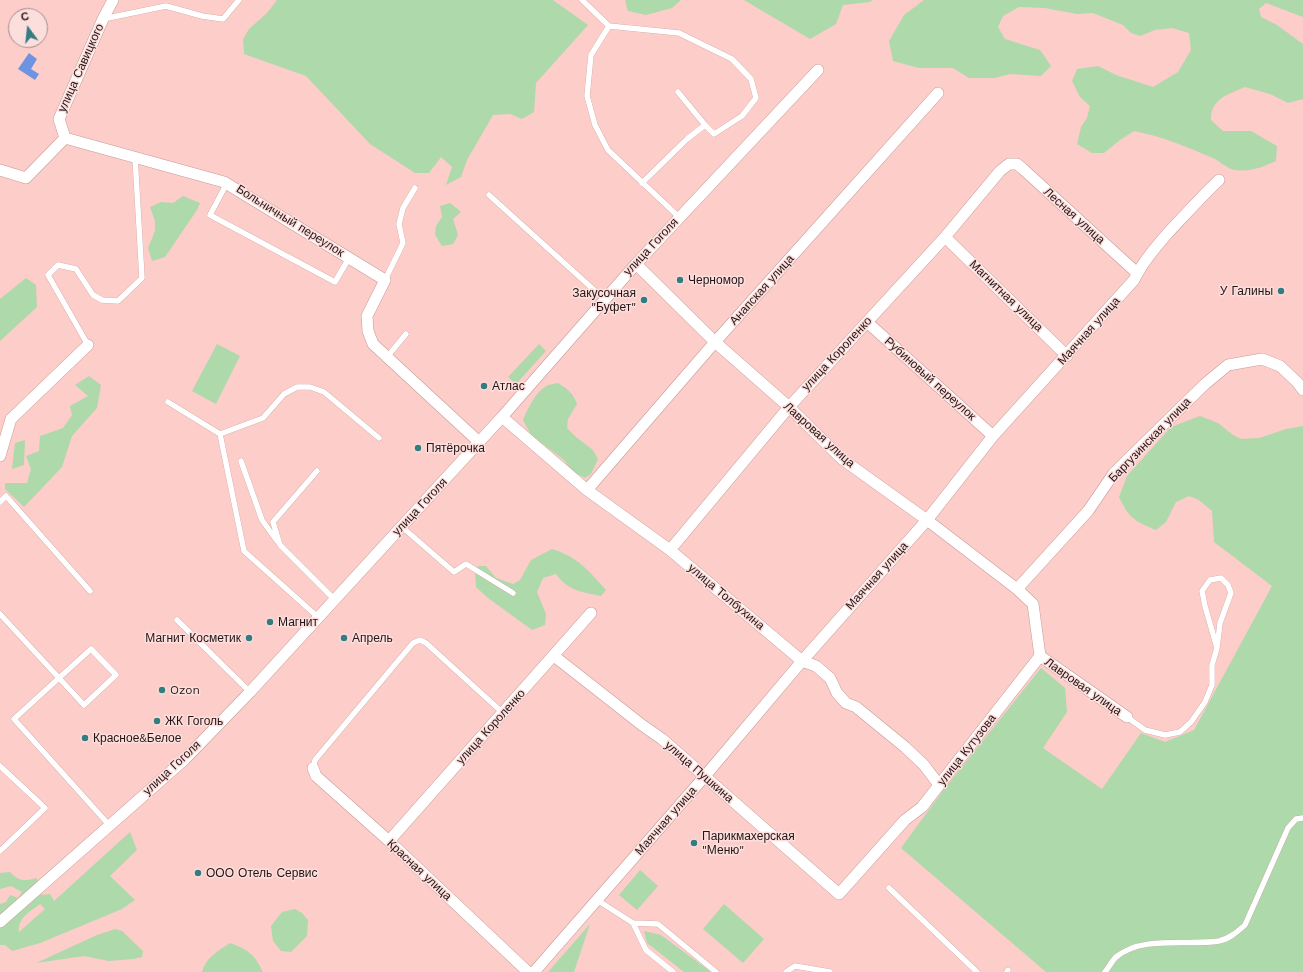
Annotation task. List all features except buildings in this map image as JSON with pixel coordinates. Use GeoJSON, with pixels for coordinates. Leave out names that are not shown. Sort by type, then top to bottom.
{"type":"FeatureCollection","features":[{"type":"Feature","properties":{"kind":"street","name":"улица Савицкого"},"geometry":{"type":"LineString","coordinates":[[65,138],[59,119],[103,19],[113,0]]}},
{"type":"Feature","properties":{"kind":"street","name":"улица Гоголя"},"geometry":{"type":"LineString","coordinates":[[0,922],[185,759],[250,692],[502,417],[604,299],[818,70]]}},
{"type":"Feature","properties":{"kind":"street","name":"Анапская улица"},"geometry":{"type":"LineString","coordinates":[[587,490],[716,342],[938,93]]}},
{"type":"Feature","properties":{"kind":"street","name":"Больничный переулок"},"geometry":{"type":"LineString","coordinates":[[65,138],[135,156],[227,183],[385,280]]}},
{"type":"Feature","properties":{"kind":"street"},"geometry":{"type":"LineString","coordinates":[[0,170],[26,178],[65,138]]}},
{"type":"Feature","properties":{"kind":"street","name":"улица Короленко"},"geometry":{"type":"LineString","coordinates":[[670,550],[789,407],[945,237],[1000,171],[1009,164]]}},
{"type":"Feature","properties":{"kind":"street","name":"Лесная улица"},"geometry":{"type":"LineString","coordinates":[[1009,164],[1017,164],[1023,169],[1137,273]]}},
{"type":"Feature","properties":{"kind":"street","name":"Маячная улица"},"geometry":{"type":"LineString","coordinates":[[534,972],[705,776],[802,660],[927,520],[993,436],[1067,356],[1134,280],[1137,273],[1152,252],[1195,203],[1219,180]]}},
{"type":"Feature","properties":{"kind":"street","name":"Магнитная улица"},"geometry":{"type":"LineString","coordinates":[[945,237],[1067,356]]}},
{"type":"Feature","properties":{"kind":"street","name":"Лавровая улица"},"geometry":{"type":"LineString","coordinates":[[636,264],[716,342],[789,407],[842,459],[927,520],[1017,589]]}},
{"type":"Feature","properties":{"kind":"street"},"geometry":{"type":"LineString","coordinates":[[385,280],[367,316],[368,331],[373,344],[479,442]]}},
{"type":"Feature","properties":{"kind":"street","name":"Рубиновый переулок"},"geometry":{"type":"LineString","coordinates":[[867,322],[993,436]]}},
{"type":"Feature","properties":{"kind":"street"},"geometry":{"type":"LineString","coordinates":[[0,456],[11,419],[88,344]]}},
{"type":"Feature","properties":{"kind":"street","name":"Баргузинская улица"},"geometry":{"type":"LineString","coordinates":[[1017,589],[1088,511],[1114,473],[1205,384],[1228,365],[1262,359],[1280,366],[1297,382],[1303,390]]}},
{"type":"Feature","properties":{"kind":"street","name":"улица Толбухина"},"geometry":{"type":"LineString","coordinates":[[502,417],[587,490],[670,550],[802,660],[816,666],[830,678],[837,693],[846,703],[856,707],[905,747],[924,765],[939,785]]}},
{"type":"Feature","properties":{"kind":"street"},"geometry":{"type":"LineString","coordinates":[[1017,589],[1034,604],[1040,656]]}},
{"type":"Feature","properties":{"kind":"street","name":"улица Короленко"},"geometry":{"type":"LineString","coordinates":[[389,842],[591,613]]}},
{"type":"Feature","properties":{"kind":"street","name":"улица Пушкина"},"geometry":{"type":"LineString","coordinates":[[554,656],[662,739],[839,894]]}},
{"type":"Feature","properties":{"kind":"street","name":"Лавровая улица"},"geometry":{"type":"LineString","coordinates":[[1040,656],[1127,717]]}},
{"type":"Feature","properties":{"kind":"street","name":"улица Кутузова"},"geometry":{"type":"LineString","coordinates":[[839,894],[905,820],[922,807],[1040,656]]}},
{"type":"Feature","properties":{"kind":"street","name":"Красная улица"},"geometry":{"type":"LineString","coordinates":[[313,768],[316,776],[528,972]]}},
{"type":"Feature","properties":{"kind":"lane"},"geometry":{"type":"LineString","coordinates":[[103,19],[166,6],[202,16],[224,19],[239,0]]}},
{"type":"Feature","properties":{"kind":"lane"},"geometry":{"type":"LineString","coordinates":[[582,0],[609,26],[679,34],[732,59],[751,78],[756,98],[742,116],[714,134],[678,92]]}},
{"type":"Feature","properties":{"kind":"lane"},"geometry":{"type":"LineString","coordinates":[[609,26],[591,55],[587,96],[595,125],[608,150],[679,217]]}},
{"type":"Feature","properties":{"kind":"lane"},"geometry":{"type":"LineString","coordinates":[[642,183],[687,139],[706,125]]}},
{"type":"Feature","properties":{"kind":"lane"},"geometry":{"type":"LineString","coordinates":[[88,344],[48,275],[58,265],[76,269],[93,295],[102,300],[118,301],[142,278],[135,156]]}},
{"type":"Feature","properties":{"kind":"lane"},"geometry":{"type":"LineString","coordinates":[[227,183],[210,215],[335,282],[349,258]]}},
{"type":"Feature","properties":{"kind":"lane"},"geometry":{"type":"LineString","coordinates":[[385,280],[403,243],[399,224],[403,208],[415,188]]}},
{"type":"Feature","properties":{"kind":"lane"},"geometry":{"type":"LineString","coordinates":[[489,194],[604,299]]}},
{"type":"Feature","properties":{"kind":"lane"},"geometry":{"type":"LineString","coordinates":[[387,357],[406,334]]}},
{"type":"Feature","properties":{"kind":"lane"},"geometry":{"type":"LineString","coordinates":[[220,434],[264,418],[284,394],[296,387],[310,387],[324,392],[379,438]]}},
{"type":"Feature","properties":{"kind":"lane"},"geometry":{"type":"LineString","coordinates":[[168,402],[220,434],[244,551],[319,618]]}},
{"type":"Feature","properties":{"kind":"lane"},"geometry":{"type":"LineString","coordinates":[[241,461],[262,520],[280,545],[335,600]]}},
{"type":"Feature","properties":{"kind":"lane"},"geometry":{"type":"LineString","coordinates":[[280,545],[273,522],[317,471]]}},
{"type":"Feature","properties":{"kind":"lane"},"geometry":{"type":"LineString","coordinates":[[0,502],[6,496],[90,591]]}},
{"type":"Feature","properties":{"kind":"lane"},"geometry":{"type":"LineString","coordinates":[[402,527],[454,572],[466,564],[513,593]]}},
{"type":"Feature","properties":{"kind":"lane"},"geometry":{"type":"LineString","coordinates":[[1127,717],[1145,730],[1165,735],[1180,732],[1191,722],[1205,702],[1212,685],[1212,665],[1218,648],[1220,623],[1231,593],[1228,585],[1221,578],[1210,580],[1202,591],[1218,648]]}},
{"type":"Feature","properties":{"kind":"lane"},"geometry":{"type":"LineString","coordinates":[[0,614],[59,678],[84,705],[116,675],[90,649],[59,678],[14,719],[110,826]]}},
{"type":"Feature","properties":{"kind":"lane"},"geometry":{"type":"LineString","coordinates":[[177,620],[250,692]]}},
{"type":"Feature","properties":{"kind":"lane"},"geometry":{"type":"LineString","coordinates":[[313,768],[315,760],[413,643],[420,640],[426,643],[503,713]]}},
{"type":"Feature","properties":{"kind":"lane"},"geometry":{"type":"LineString","coordinates":[[0,766],[45,808],[0,850]]}},
{"type":"Feature","properties":{"kind":"lane"},"geometry":{"type":"LineString","coordinates":[[1105,972],[1116,957],[1132,949],[1149,944],[1220,941],[1234,935],[1245,926],[1288,828],[1296,819],[1303,818]]}},
{"type":"Feature","properties":{"kind":"lane"},"geometry":{"type":"LineString","coordinates":[[888,888],[977,972]]}},
{"type":"Feature","properties":{"kind":"lane"},"geometry":{"type":"LineString","coordinates":[[597,900],[633,923],[658,924],[716,972]]}},
{"type":"Feature","properties":{"kind":"lane"},"geometry":{"type":"LineString","coordinates":[[633,923],[646,950],[673,972]]}},
{"type":"Feature","properties":{"kind":"lane"},"geometry":{"type":"LineString","coordinates":[[786,972],[795,966],[830,972]]}},
{"type":"Feature","properties":{"kind":"green space"},"geometry":{"type":"Polygon","coordinates":[[[277,0],[553,0],[588,25],[536,83],[534,112],[522,119],[510,114],[493,115],[467,160],[461,177],[446,185],[452,167],[441,157],[429,173],[415,173],[370,144],[306,76],[244,54],[243,39],[249,29],[267,13],[277,0]]]}},
{"type":"Feature","properties":{"kind":"green space"},"geometry":{"type":"Polygon","coordinates":[[[625,0],[681,0],[672,8],[646,15],[628,11],[625,0]]]}},
{"type":"Feature","properties":{"kind":"green space"},"geometry":{"type":"Polygon","coordinates":[[[744,0],[873,0],[870,2],[843,5],[836,24],[810,39],[744,0]]]}},
{"type":"Feature","properties":{"kind":"green space"},"geometry":{"type":"Polygon","coordinates":[[[924,0],[1303,0],[1303,17],[1266,3],[1259,9],[1261,17],[1277,25],[1303,44],[1303,99],[1288,103],[1270,94],[1245,87],[1227,95],[1217,102],[1212,113],[1211,120],[1223,131],[1251,131],[1277,146],[1276,161],[1256,168],[1234,170],[1213,158],[1184,146],[1134,131],[1104,153],[1092,153],[1077,144],[1081,127],[1087,118],[1090,106],[1080,97],[1072,81],[1077,69],[1098,66],[1116,75],[1153,87],[1178,72],[1191,50],[1189,33],[1172,28],[1155,30],[1140,36],[1131,33],[1123,25],[1093,13],[1077,14],[1045,8],[1019,7],[1003,16],[998,27],[1005,39],[1040,50],[1051,66],[1041,76],[1010,74],[995,78],[969,78],[953,68],[919,68],[893,61],[889,41],[904,15],[924,0]]]}},
{"type":"Feature","properties":{"kind":"green space"},"geometry":{"type":"Polygon","coordinates":[[[183,196],[200,203],[197,210],[165,257],[152,261],[148,248],[155,231],[155,221],[150,207],[161,202],[173,203],[183,196]]]}},
{"type":"Feature","properties":{"kind":"green space"},"geometry":{"type":"Polygon","coordinates":[[[450,203],[461,212],[453,219],[458,235],[453,244],[442,246],[435,235],[436,226],[442,217],[440,206],[450,203]]]}},
{"type":"Feature","properties":{"kind":"green space"},"geometry":{"type":"Polygon","coordinates":[[[26,278],[36,285],[37,307],[0,341],[0,299],[26,278]]]}},
{"type":"Feature","properties":{"kind":"green space"},"geometry":{"type":"Polygon","coordinates":[[[217,344],[240,356],[216,404],[192,391],[217,344]]]}},
{"type":"Feature","properties":{"kind":"green space"},"geometry":{"type":"Polygon","coordinates":[[[539,344],[546,351],[516,384],[508,377],[539,344]]]}},
{"type":"Feature","properties":{"kind":"green space"},"geometry":{"type":"Polygon","coordinates":[[[89,376],[101,385],[97,408],[72,436],[62,467],[24,507],[5,489],[5,483],[27,483],[31,469],[26,456],[39,451],[40,436],[63,428],[72,415],[70,406],[88,396],[75,385],[89,376]]]}},
{"type":"Feature","properties":{"kind":"green space"},"geometry":{"type":"Polygon","coordinates":[[[558,383],[570,392],[577,404],[568,419],[567,428],[593,450],[598,459],[591,474],[585,478],[572,471],[564,460],[531,435],[523,420],[530,405],[540,391],[548,385],[558,383]]]}},
{"type":"Feature","properties":{"kind":"green space"},"geometry":{"type":"Polygon","coordinates":[[[1200,416],[1218,423],[1233,435],[1241,439],[1259,438],[1286,429],[1303,426],[1303,972],[1046,972],[901,848],[942,792],[1041,668],[1065,688],[1067,712],[1043,748],[1102,789],[1141,733],[1165,742],[1194,730],[1272,586],[1214,542],[1212,511],[1199,500],[1189,496],[1176,502],[1166,522],[1156,530],[1133,518],[1126,510],[1119,497],[1127,476],[1171,427],[1200,416]]]}},
{"type":"Feature","properties":{"kind":"green space"},"geometry":{"type":"Polygon","coordinates":[[[25,440],[24,465],[12,469],[15,443],[25,440]]]}},
{"type":"Feature","properties":{"kind":"green space"},"geometry":{"type":"Polygon","coordinates":[[[552,549],[569,556],[582,565],[606,590],[601,596],[576,590],[565,584],[556,574],[543,578],[537,592],[546,614],[545,625],[532,630],[488,598],[476,587],[475,572],[478,566],[486,566],[496,578],[513,584],[520,580],[531,560],[552,549]]]}},
{"type":"Feature","properties":{"kind":"green space"},"geometry":{"type":"Polygon","coordinates":[[[130,832],[137,850],[110,876],[135,900],[122,909],[40,943],[12,951],[5,945],[0,945],[0,904],[6,902],[10,895],[18,898],[22,892],[11,886],[0,889],[0,873],[10,872],[16,878],[22,880],[37,878],[42,895],[50,894],[54,901],[130,832]],[[40,904],[29,912],[20,923],[19,932],[45,909],[40,904]]]}},
{"type":"Feature","properties":{"kind":"green space"},"geometry":{"type":"Polygon","coordinates":[[[640,870],[658,886],[637,910],[619,895],[640,870]]]}},
{"type":"Feature","properties":{"kind":"green space"},"geometry":{"type":"Polygon","coordinates":[[[724,904],[764,939],[743,963],[703,929],[724,904]]]}},
{"type":"Feature","properties":{"kind":"green space"},"geometry":{"type":"Polygon","coordinates":[[[295,909],[302,913],[308,920],[307,936],[291,952],[281,951],[273,941],[271,926],[282,912],[295,909]]]}},
{"type":"Feature","properties":{"kind":"green space"},"geometry":{"type":"Polygon","coordinates":[[[590,924],[574,972],[548,972],[590,924]]]}},
{"type":"Feature","properties":{"kind":"green space"},"geometry":{"type":"Polygon","coordinates":[[[115,929],[122,931],[143,951],[142,957],[109,961],[84,956],[36,963],[97,935],[115,929]]]}},
{"type":"Feature","properties":{"kind":"green space"},"geometry":{"type":"Polygon","coordinates":[[[644,931],[661,935],[711,972],[684,972],[647,943],[644,931]]]}},
{"type":"Feature","properties":{"kind":"green space"},"geometry":{"type":"Polygon","coordinates":[[[230,943],[250,953],[257,961],[263,972],[202,972],[209,958],[230,943]]]}},
{"type":"Feature","properties":{"kind":"water"},"geometry":{"type":"Polygon","coordinates":[[[29,53],[37,59],[31,69],[39,74],[35,80],[18,69],[29,53]]]}},
{"type":"Feature","properties":{"kind":"place","name":"Черномор"},"geometry":{"type":"Point","coordinates":[680,280]}},
{"type":"Feature","properties":{"kind":"place","name":"У Галины"},"geometry":{"type":"Point","coordinates":[1281,291]}},
{"type":"Feature","properties":{"kind":"place","name":"Закусочная \"Буфет\""},"geometry":{"type":"Point","coordinates":[644,300]}},
{"type":"Feature","properties":{"kind":"place","name":"Атлас"},"geometry":{"type":"Point","coordinates":[484,386]}},
{"type":"Feature","properties":{"kind":"place","name":"Пятёрочка"},"geometry":{"type":"Point","coordinates":[418,448]}},
{"type":"Feature","properties":{"kind":"place","name":"Магнит"},"geometry":{"type":"Point","coordinates":[270,622]}},
{"type":"Feature","properties":{"kind":"place","name":"Магнит Косметик"},"geometry":{"type":"Point","coordinates":[249,638]}},
{"type":"Feature","properties":{"kind":"place","name":"Апрель"},"geometry":{"type":"Point","coordinates":[344,638]}},
{"type":"Feature","properties":{"kind":"place","name":"Ozon"},"geometry":{"type":"Point","coordinates":[162,690]}},
{"type":"Feature","properties":{"kind":"place","name":"ЖК Гоголь"},"geometry":{"type":"Point","coordinates":[157,721]}},
{"type":"Feature","properties":{"kind":"place","name":"Красное&Белое"},"geometry":{"type":"Point","coordinates":[85,738]}},
{"type":"Feature","properties":{"kind":"place","name":"Парикмахерская \"Меню\""},"geometry":{"type":"Point","coordinates":[694,843]}},
{"type":"Feature","properties":{"kind":"place","name":"ООО Отель Сервис"},"geometry":{"type":"Point","coordinates":[198,873]}}]}
